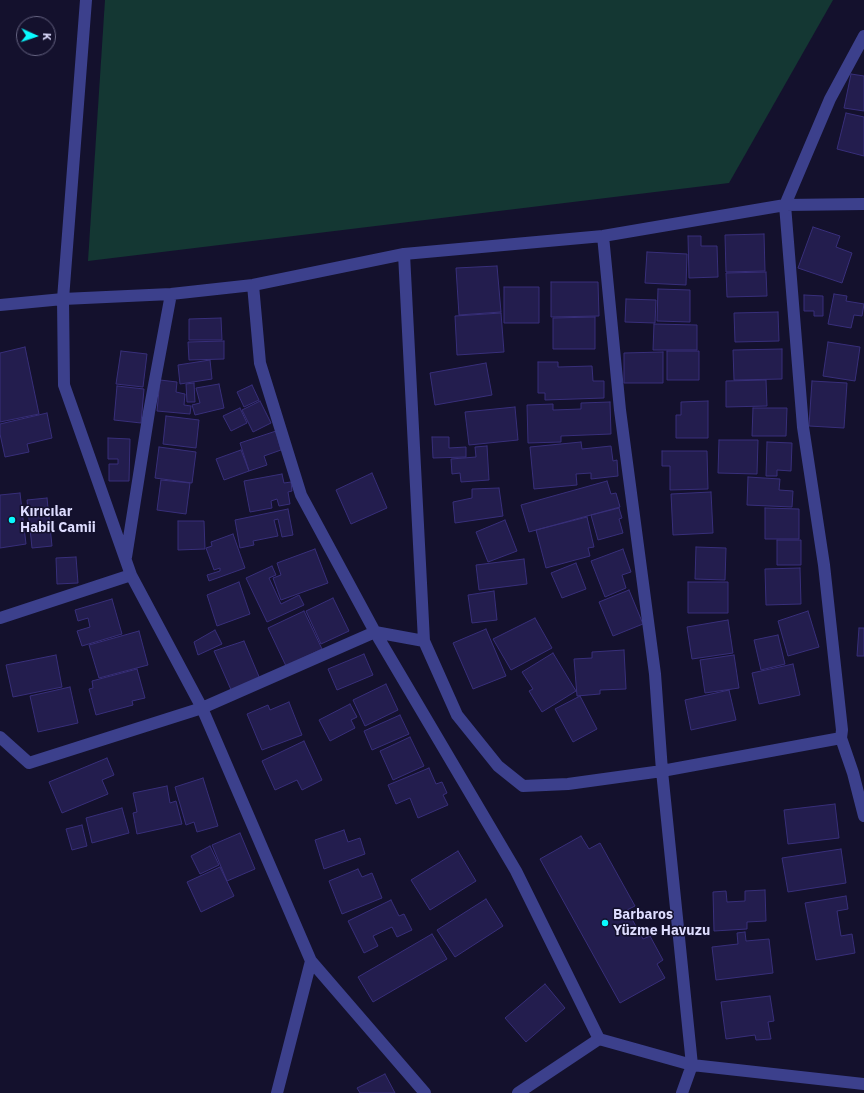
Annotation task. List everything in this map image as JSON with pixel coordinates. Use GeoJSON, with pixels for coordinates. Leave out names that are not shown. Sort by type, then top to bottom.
{"type":"FeatureCollection","features":[{"type":"Feature","properties":{"kind":"street"},"geometry":{"type":"LineString","coordinates":[[86,0],[63,299],[64,385],[131,575],[202,708],[311,962],[425,1093]]}},
{"type":"Feature","properties":{"kind":"street"},"geometry":{"type":"LineString","coordinates":[[864,36],[830,98],[785,205],[803,426],[824,565],[842,730],[841,738],[859,774],[864,816]]}},
{"type":"Feature","properties":{"kind":"street"},"geometry":{"type":"LineString","coordinates":[[0,305],[63,299],[171,294],[253,284],[404,254],[603,236],[785,205],[864,204]]}},
{"type":"Feature","properties":{"kind":"street"},"geometry":{"type":"LineString","coordinates":[[603,236],[620,410],[655,674],[662,771],[692,1065],[682,1093]]}},
{"type":"Feature","properties":{"kind":"street"},"geometry":{"type":"LineString","coordinates":[[404,254],[424,641],[457,715],[498,766],[523,786],[568,784],[662,771],[841,738]]}},
{"type":"Feature","properties":{"kind":"street"},"geometry":{"type":"LineString","coordinates":[[253,284],[260,362],[301,495],[375,632],[516,871],[599,1039],[692,1065],[864,1084]]}},
{"type":"Feature","properties":{"kind":"street"},"geometry":{"type":"LineString","coordinates":[[126,558],[149,412],[171,294]]}},
{"type":"Feature","properties":{"kind":"street"},"geometry":{"type":"LineString","coordinates":[[0,618],[131,575]]}},
{"type":"Feature","properties":{"kind":"street"},"geometry":{"type":"LineString","coordinates":[[0,737],[29,763],[202,708],[375,632],[424,641]]}},
{"type":"Feature","properties":{"kind":"street"},"geometry":{"type":"LineString","coordinates":[[277,1093],[311,962]]}},
{"type":"Feature","properties":{"kind":"street"},"geometry":{"type":"LineString","coordinates":[[518,1093],[599,1039]]}},
{"type":"Feature","properties":{"kind":"green space"},"geometry":{"type":"Polygon","coordinates":[[[105,0],[833,0],[729,183],[88,261],[105,0]]]}},
{"type":"Feature","properties":{"kind":"building"},"geometry":{"type":"Polygon","coordinates":[[[851,74],[864,76],[864,111],[844,108],[851,74]]]}},
{"type":"Feature","properties":{"kind":"building"},"geometry":{"type":"Polygon","coordinates":[[[846,113],[864,117],[864,156],[837,149],[846,113]]]}},
{"type":"Feature","properties":{"kind":"building"},"geometry":{"type":"Polygon","coordinates":[[[813,227],[840,236],[836,247],[852,253],[842,283],[798,268],[813,227]]]}},
{"type":"Feature","properties":{"kind":"building"},"geometry":{"type":"Polygon","coordinates":[[[764,234],[765,271],[726,272],[725,235],[764,234]]]}},
{"type":"Feature","properties":{"kind":"building"},"geometry":{"type":"Polygon","coordinates":[[[688,236],[701,236],[701,246],[717,246],[718,277],[689,278],[688,236]]]}},
{"type":"Feature","properties":{"kind":"building"},"geometry":{"type":"Polygon","coordinates":[[[647,252],[687,254],[686,285],[645,283],[647,252]]]}},
{"type":"Feature","properties":{"kind":"building"},"geometry":{"type":"Polygon","coordinates":[[[497,266],[501,312],[459,315],[456,268],[497,266]]]}},
{"type":"Feature","properties":{"kind":"building"},"geometry":{"type":"Polygon","coordinates":[[[766,272],[767,296],[727,297],[726,273],[766,272]]]}},
{"type":"Feature","properties":{"kind":"building"},"geometry":{"type":"Polygon","coordinates":[[[551,282],[598,282],[599,316],[551,317],[551,282]]]}},
{"type":"Feature","properties":{"kind":"building"},"geometry":{"type":"Polygon","coordinates":[[[504,287],[539,287],[539,323],[504,323],[504,287]]]}},
{"type":"Feature","properties":{"kind":"building"},"geometry":{"type":"Polygon","coordinates":[[[658,289],[690,290],[690,322],[657,321],[658,289]]]}},
{"type":"Feature","properties":{"kind":"building"},"geometry":{"type":"Polygon","coordinates":[[[834,294],[847,296],[846,301],[864,304],[862,316],[854,315],[851,328],[828,324],[834,294]]]}},
{"type":"Feature","properties":{"kind":"building"},"geometry":{"type":"Polygon","coordinates":[[[804,295],[823,296],[823,316],[814,316],[814,311],[804,311],[804,295]]]}},
{"type":"Feature","properties":{"kind":"building"},"geometry":{"type":"Polygon","coordinates":[[[626,299],[656,300],[655,323],[625,322],[626,299]]]}},
{"type":"Feature","properties":{"kind":"building"},"geometry":{"type":"Polygon","coordinates":[[[778,312],[779,341],[735,342],[734,313],[778,312]]]}},
{"type":"Feature","properties":{"kind":"building"},"geometry":{"type":"Polygon","coordinates":[[[501,313],[504,352],[457,355],[455,316],[501,313]]]}},
{"type":"Feature","properties":{"kind":"building"},"geometry":{"type":"Polygon","coordinates":[[[595,317],[595,349],[553,349],[553,318],[595,317]]]}},
{"type":"Feature","properties":{"kind":"building"},"geometry":{"type":"Polygon","coordinates":[[[221,318],[222,340],[189,340],[189,319],[221,318]]]}},
{"type":"Feature","properties":{"kind":"building"},"geometry":{"type":"Polygon","coordinates":[[[654,324],[697,325],[697,350],[653,350],[654,324]]]}},
{"type":"Feature","properties":{"kind":"building"},"geometry":{"type":"Polygon","coordinates":[[[224,341],[224,359],[189,360],[188,342],[224,341]]]}},
{"type":"Feature","properties":{"kind":"building"},"geometry":{"type":"Polygon","coordinates":[[[828,342],[860,347],[855,381],[823,376],[828,342]]]}},
{"type":"Feature","properties":{"kind":"building"},"geometry":{"type":"Polygon","coordinates":[[[25,347],[39,414],[0,422],[0,353],[25,347]]]}},
{"type":"Feature","properties":{"kind":"building"},"geometry":{"type":"Polygon","coordinates":[[[782,349],[782,379],[734,380],[733,350],[782,349]]]}},
{"type":"Feature","properties":{"kind":"building"},"geometry":{"type":"Polygon","coordinates":[[[121,351],[147,354],[143,387],[116,384],[121,351]]]}},
{"type":"Feature","properties":{"kind":"building"},"geometry":{"type":"Polygon","coordinates":[[[667,351],[699,351],[699,380],[667,380],[667,351]]]}},
{"type":"Feature","properties":{"kind":"building"},"geometry":{"type":"Polygon","coordinates":[[[663,352],[663,383],[624,383],[624,353],[663,352]]]}},
{"type":"Feature","properties":{"kind":"building"},"geometry":{"type":"Polygon","coordinates":[[[210,360],[212,379],[180,384],[178,365],[210,360]]]}},
{"type":"Feature","properties":{"kind":"building"},"geometry":{"type":"Polygon","coordinates":[[[538,362],[558,362],[558,367],[592,366],[593,381],[604,381],[604,398],[545,400],[545,393],[538,393],[538,362]]]}},
{"type":"Feature","properties":{"kind":"building"},"geometry":{"type":"Polygon","coordinates":[[[486,363],[492,395],[435,405],[430,373],[486,363]]]}},
{"type":"Feature","properties":{"kind":"building"},"geometry":{"type":"Polygon","coordinates":[[[160,380],[177,382],[176,392],[185,394],[184,405],[191,406],[190,414],[157,411],[160,380]]]}},
{"type":"Feature","properties":{"kind":"building"},"geometry":{"type":"Polygon","coordinates":[[[766,380],[767,406],[726,407],[726,381],[766,380]]]}},
{"type":"Feature","properties":{"kind":"building"},"geometry":{"type":"Polygon","coordinates":[[[812,381],[847,383],[844,428],[809,426],[812,381]]]}},
{"type":"Feature","properties":{"kind":"building"},"geometry":{"type":"Polygon","coordinates":[[[194,383],[195,402],[187,402],[186,384],[194,383]]]}},
{"type":"Feature","properties":{"kind":"building"},"geometry":{"type":"Polygon","coordinates":[[[219,384],[224,408],[195,415],[192,405],[200,403],[196,388],[219,384]]]}},
{"type":"Feature","properties":{"kind":"building"},"geometry":{"type":"Polygon","coordinates":[[[252,385],[259,400],[244,407],[237,392],[252,385]]]}},
{"type":"Feature","properties":{"kind":"building"},"geometry":{"type":"Polygon","coordinates":[[[117,386],[144,389],[141,423],[114,420],[117,386]]]}},
{"type":"Feature","properties":{"kind":"building"},"geometry":{"type":"Polygon","coordinates":[[[260,401],[271,423],[253,432],[242,410],[260,401]]]}},
{"type":"Feature","properties":{"kind":"building"},"geometry":{"type":"Polygon","coordinates":[[[708,401],[708,438],[676,438],[676,415],[681,415],[681,402],[708,401]]]}},
{"type":"Feature","properties":{"kind":"building"},"geometry":{"type":"Polygon","coordinates":[[[610,402],[611,434],[561,436],[561,442],[528,443],[527,405],[553,404],[553,410],[581,409],[581,403],[610,402]]]}},
{"type":"Feature","properties":{"kind":"building"},"geometry":{"type":"Polygon","coordinates":[[[515,407],[518,440],[469,445],[465,412],[515,407]]]}},
{"type":"Feature","properties":{"kind":"building"},"geometry":{"type":"Polygon","coordinates":[[[240,408],[247,423],[231,431],[223,416],[240,408]]]}},
{"type":"Feature","properties":{"kind":"building"},"geometry":{"type":"Polygon","coordinates":[[[753,408],[787,408],[786,436],[752,436],[753,408]]]}},
{"type":"Feature","properties":{"kind":"building"},"geometry":{"type":"Polygon","coordinates":[[[47,413],[52,438],[27,444],[29,452],[5,457],[0,434],[0,424],[47,413]]]}},
{"type":"Feature","properties":{"kind":"building"},"geometry":{"type":"Polygon","coordinates":[[[166,416],[199,420],[196,448],[163,444],[166,416]]]}},
{"type":"Feature","properties":{"kind":"building"},"geometry":{"type":"Polygon","coordinates":[[[276,431],[281,450],[264,456],[267,465],[249,471],[240,443],[276,431]]]}},
{"type":"Feature","properties":{"kind":"building"},"geometry":{"type":"Polygon","coordinates":[[[432,437],[449,437],[449,448],[466,447],[466,457],[433,458],[432,437]]]}},
{"type":"Feature","properties":{"kind":"building"},"geometry":{"type":"Polygon","coordinates":[[[108,438],[130,439],[129,481],[109,481],[109,464],[118,464],[118,459],[108,459],[108,438]]]}},
{"type":"Feature","properties":{"kind":"building"},"geometry":{"type":"Polygon","coordinates":[[[719,440],[758,440],[757,474],[718,473],[719,440]]]}},
{"type":"Feature","properties":{"kind":"building"},"geometry":{"type":"Polygon","coordinates":[[[581,442],[582,449],[611,446],[613,461],[617,460],[618,476],[591,479],[591,473],[576,474],[577,485],[534,489],[530,447],[581,442]]]}},
{"type":"Feature","properties":{"kind":"building"},"geometry":{"type":"Polygon","coordinates":[[[767,442],[792,443],[791,471],[777,470],[777,476],[766,476],[767,442]]]}},
{"type":"Feature","properties":{"kind":"building"},"geometry":{"type":"Polygon","coordinates":[[[487,446],[489,480],[461,482],[460,473],[452,474],[451,459],[476,457],[475,447],[487,446]]]}},
{"type":"Feature","properties":{"kind":"building"},"geometry":{"type":"Polygon","coordinates":[[[159,447],[196,452],[192,483],[155,478],[159,447]]]}},
{"type":"Feature","properties":{"kind":"building"},"geometry":{"type":"Polygon","coordinates":[[[241,450],[249,471],[224,480],[216,459],[241,450]]]}},
{"type":"Feature","properties":{"kind":"building"},"geometry":{"type":"Polygon","coordinates":[[[662,451],[707,451],[708,489],[670,490],[670,466],[662,466],[662,451]]]}},
{"type":"Feature","properties":{"kind":"building"},"geometry":{"type":"Polygon","coordinates":[[[372,473],[387,508],[351,524],[336,490],[372,473]]]}},
{"type":"Feature","properties":{"kind":"building"},"geometry":{"type":"Polygon","coordinates":[[[282,474],[284,483],[291,482],[292,491],[288,492],[290,504],[279,506],[277,499],[271,501],[272,508],[250,512],[244,481],[282,474]]]}},
{"type":"Feature","properties":{"kind":"building"},"geometry":{"type":"Polygon","coordinates":[[[748,477],[780,479],[779,490],[793,491],[792,507],[747,505],[748,477]]]}},
{"type":"Feature","properties":{"kind":"building"},"geometry":{"type":"Polygon","coordinates":[[[161,480],[190,483],[186,514],[157,510],[161,480]]]}},
{"type":"Feature","properties":{"kind":"building"},"geometry":{"type":"Polygon","coordinates":[[[607,481],[611,494],[616,493],[620,507],[529,532],[521,505],[607,481]]]}},
{"type":"Feature","properties":{"kind":"building"},"geometry":{"type":"Polygon","coordinates":[[[499,488],[503,516],[455,523],[453,502],[472,498],[472,489],[499,488]]]}},
{"type":"Feature","properties":{"kind":"building"},"geometry":{"type":"Polygon","coordinates":[[[711,492],[713,533],[673,535],[671,494],[711,492]]]}},
{"type":"Feature","properties":{"kind":"building","name":"Kırıcılar Habil Camii"},"geometry":{"type":"Polygon","coordinates":[[[20,493],[26,544],[0,548],[0,495],[20,493]]]}},
{"type":"Feature","properties":{"kind":"building"},"geometry":{"type":"Polygon","coordinates":[[[47,498],[52,546],[32,548],[27,500],[47,498]]]}},
{"type":"Feature","properties":{"kind":"building"},"geometry":{"type":"Polygon","coordinates":[[[619,508],[622,518],[619,519],[623,533],[598,540],[591,515],[619,508]]]}},
{"type":"Feature","properties":{"kind":"building"},"geometry":{"type":"Polygon","coordinates":[[[765,508],[799,509],[799,539],[765,539],[765,508]]]}},
{"type":"Feature","properties":{"kind":"building"},"geometry":{"type":"Polygon","coordinates":[[[288,509],[293,535],[282,537],[278,519],[274,520],[278,536],[253,541],[254,545],[240,548],[235,520],[288,509]]]}},
{"type":"Feature","properties":{"kind":"building"},"geometry":{"type":"Polygon","coordinates":[[[587,517],[594,547],[588,548],[590,556],[546,568],[536,530],[587,517]]]}},
{"type":"Feature","properties":{"kind":"building"},"geometry":{"type":"Polygon","coordinates":[[[505,520],[517,551],[488,562],[476,532],[505,520]]]}},
{"type":"Feature","properties":{"kind":"building"},"geometry":{"type":"Polygon","coordinates":[[[178,521],[204,521],[205,549],[178,550],[178,521]]]}},
{"type":"Feature","properties":{"kind":"building"},"geometry":{"type":"Polygon","coordinates":[[[233,534],[245,568],[209,581],[207,575],[220,571],[220,568],[214,570],[206,548],[212,546],[211,542],[233,534]]]}},
{"type":"Feature","properties":{"kind":"building"},"geometry":{"type":"Polygon","coordinates":[[[777,540],[801,540],[801,565],[777,565],[777,540]]]}},
{"type":"Feature","properties":{"kind":"building"},"geometry":{"type":"Polygon","coordinates":[[[696,547],[726,548],[725,580],[695,579],[696,547]]]}},
{"type":"Feature","properties":{"kind":"building"},"geometry":{"type":"Polygon","coordinates":[[[315,549],[328,583],[281,600],[273,578],[281,575],[277,563],[315,549]]]}},
{"type":"Feature","properties":{"kind":"building"},"geometry":{"type":"Polygon","coordinates":[[[623,549],[631,572],[622,575],[626,588],[605,597],[591,561],[623,549]]]}},
{"type":"Feature","properties":{"kind":"building"},"geometry":{"type":"Polygon","coordinates":[[[76,557],[78,583],[57,584],[56,558],[76,557]]]}},
{"type":"Feature","properties":{"kind":"building"},"geometry":{"type":"Polygon","coordinates":[[[524,559],[527,584],[479,590],[476,565],[524,559]]]}},
{"type":"Feature","properties":{"kind":"building"},"geometry":{"type":"Polygon","coordinates":[[[576,563],[586,589],[562,598],[551,573],[576,563]]]}},
{"type":"Feature","properties":{"kind":"building"},"geometry":{"type":"Polygon","coordinates":[[[272,566],[276,575],[269,578],[281,604],[299,595],[304,605],[267,622],[246,578],[272,566]]]}},
{"type":"Feature","properties":{"kind":"building"},"geometry":{"type":"Polygon","coordinates":[[[800,568],[801,604],[766,605],[765,569],[800,568]]]}},
{"type":"Feature","properties":{"kind":"building"},"geometry":{"type":"Polygon","coordinates":[[[239,582],[250,614],[217,626],[207,595],[239,582]]]}},
{"type":"Feature","properties":{"kind":"building"},"geometry":{"type":"Polygon","coordinates":[[[688,582],[728,582],[728,613],[688,613],[688,582]]]}},
{"type":"Feature","properties":{"kind":"building"},"geometry":{"type":"Polygon","coordinates":[[[629,590],[643,624],[613,636],[599,602],[629,590]]]}},
{"type":"Feature","properties":{"kind":"building"},"geometry":{"type":"Polygon","coordinates":[[[494,591],[497,620],[472,623],[468,595],[494,591]]]}},
{"type":"Feature","properties":{"kind":"building"},"geometry":{"type":"Polygon","coordinates":[[[333,598],[349,631],[321,644],[306,611],[333,598]]]}},
{"type":"Feature","properties":{"kind":"building"},"geometry":{"type":"Polygon","coordinates":[[[112,599],[122,634],[82,646],[77,631],[90,627],[88,618],[78,621],[75,610],[112,599]]]}},
{"type":"Feature","properties":{"kind":"building"},"geometry":{"type":"Polygon","coordinates":[[[304,611],[322,649],[286,666],[268,628],[304,611]]]}},
{"type":"Feature","properties":{"kind":"building"},"geometry":{"type":"Polygon","coordinates":[[[808,611],[819,647],[788,656],[778,621],[808,611]]]}},
{"type":"Feature","properties":{"kind":"building"},"geometry":{"type":"Polygon","coordinates":[[[535,618],[552,648],[511,670],[493,639],[535,618]]]}},
{"type":"Feature","properties":{"kind":"building"},"geometry":{"type":"Polygon","coordinates":[[[728,620],[733,653],[692,659],[687,627],[728,620]]]}},
{"type":"Feature","properties":{"kind":"building"},"geometry":{"type":"Polygon","coordinates":[[[859,628],[864,628],[864,656],[857,656],[859,628]]]}},
{"type":"Feature","properties":{"kind":"building"},"geometry":{"type":"Polygon","coordinates":[[[486,629],[506,676],[473,689],[453,643],[486,629]]]}},
{"type":"Feature","properties":{"kind":"building"},"geometry":{"type":"Polygon","coordinates":[[[215,630],[222,644],[198,655],[194,642],[215,630]]]}},
{"type":"Feature","properties":{"kind":"building"},"geometry":{"type":"Polygon","coordinates":[[[139,631],[148,665],[99,678],[89,645],[139,631]]]}},
{"type":"Feature","properties":{"kind":"building"},"geometry":{"type":"Polygon","coordinates":[[[778,635],[785,664],[761,670],[754,640],[778,635]]]}},
{"type":"Feature","properties":{"kind":"building"},"geometry":{"type":"Polygon","coordinates":[[[244,641],[260,679],[232,692],[214,651],[244,641]]]}},
{"type":"Feature","properties":{"kind":"building"},"geometry":{"type":"Polygon","coordinates":[[[624,650],[626,689],[600,690],[600,694],[577,696],[574,659],[592,658],[592,652],[624,650]]]}},
{"type":"Feature","properties":{"kind":"building"},"geometry":{"type":"Polygon","coordinates":[[[553,653],[576,691],[542,712],[529,691],[533,689],[522,672],[553,653]]]}},
{"type":"Feature","properties":{"kind":"building"},"geometry":{"type":"Polygon","coordinates":[[[364,654],[373,675],[337,690],[328,669],[364,654]]]}},
{"type":"Feature","properties":{"kind":"building"},"geometry":{"type":"Polygon","coordinates":[[[56,655],[62,687],[13,697],[6,665],[56,655]]]}},
{"type":"Feature","properties":{"kind":"building"},"geometry":{"type":"Polygon","coordinates":[[[734,655],[739,688],[705,693],[700,660],[734,655]]]}},
{"type":"Feature","properties":{"kind":"building"},"geometry":{"type":"Polygon","coordinates":[[[793,664],[800,695],[759,704],[752,673],[793,664]]]}},
{"type":"Feature","properties":{"kind":"building"},"geometry":{"type":"Polygon","coordinates":[[[137,669],[145,698],[132,701],[133,705],[96,715],[89,689],[93,688],[92,681],[137,669]]]}},
{"type":"Feature","properties":{"kind":"building"},"geometry":{"type":"Polygon","coordinates":[[[386,684],[398,710],[365,726],[353,700],[386,684]]]}},
{"type":"Feature","properties":{"kind":"building"},"geometry":{"type":"Polygon","coordinates":[[[70,687],[78,723],[38,732],[30,696],[70,687]]]}},
{"type":"Feature","properties":{"kind":"building"},"geometry":{"type":"Polygon","coordinates":[[[729,690],[736,720],[691,730],[685,700],[729,690]]]}},
{"type":"Feature","properties":{"kind":"building"},"geometry":{"type":"Polygon","coordinates":[[[580,696],[597,729],[573,742],[555,709],[580,696]]]}},
{"type":"Feature","properties":{"kind":"building"},"geometry":{"type":"Polygon","coordinates":[[[289,702],[302,735],[262,750],[247,714],[268,705],[270,710],[289,702]]]}},
{"type":"Feature","properties":{"kind":"building"},"geometry":{"type":"Polygon","coordinates":[[[350,704],[357,717],[351,720],[355,728],[330,741],[319,720],[350,704]]]}},
{"type":"Feature","properties":{"kind":"building"},"geometry":{"type":"Polygon","coordinates":[[[400,715],[409,734],[372,750],[364,731],[400,715]]]}},
{"type":"Feature","properties":{"kind":"building"},"geometry":{"type":"Polygon","coordinates":[[[410,737],[424,766],[393,780],[380,751],[410,737]]]}},
{"type":"Feature","properties":{"kind":"building"},"geometry":{"type":"Polygon","coordinates":[[[304,741],[322,780],[302,790],[297,780],[275,790],[262,761],[304,741]]]}},
{"type":"Feature","properties":{"kind":"building"},"geometry":{"type":"Polygon","coordinates":[[[107,758],[114,775],[102,780],[108,794],[62,813],[49,782],[107,758]]]}},
{"type":"Feature","properties":{"kind":"building"},"geometry":{"type":"Polygon","coordinates":[[[429,768],[436,784],[442,782],[447,793],[443,795],[448,805],[418,818],[410,798],[396,804],[388,785],[429,768]]]}},
{"type":"Feature","properties":{"kind":"building"},"geometry":{"type":"Polygon","coordinates":[[[203,778],[218,826],[197,832],[194,822],[186,825],[175,787],[203,778]]]}},
{"type":"Feature","properties":{"kind":"building"},"geometry":{"type":"Polygon","coordinates":[[[167,786],[170,803],[176,801],[182,824],[137,834],[133,813],[137,812],[133,793],[167,786]]]}},
{"type":"Feature","properties":{"kind":"building"},"geometry":{"type":"Polygon","coordinates":[[[835,804],[839,838],[788,844],[784,810],[835,804]]]}},
{"type":"Feature","properties":{"kind":"building"},"geometry":{"type":"Polygon","coordinates":[[[122,808],[129,833],[92,843],[86,818],[122,808]]]}},
{"type":"Feature","properties":{"kind":"building"},"geometry":{"type":"Polygon","coordinates":[[[82,825],[87,846],[72,850],[66,829],[82,825]]]}},
{"type":"Feature","properties":{"kind":"building"},"geometry":{"type":"Polygon","coordinates":[[[344,830],[348,842],[360,838],[365,854],[324,869],[315,840],[344,830]]]}},
{"type":"Feature","properties":{"kind":"building"},"geometry":{"type":"Polygon","coordinates":[[[240,833],[255,869],[227,881],[212,845],[240,833]]]}},
{"type":"Feature","properties":{"kind":"building","name":"Barbaros Yüzme Havuzu"},"geometry":{"type":"Polygon","coordinates":[[[581,836],[589,849],[600,843],[635,906],[627,910],[643,939],[650,936],[663,960],[657,964],[665,978],[620,1003],[540,859],[581,836]]]}},
{"type":"Feature","properties":{"kind":"building"},"geometry":{"type":"Polygon","coordinates":[[[210,846],[219,865],[200,874],[191,856],[210,846]]]}},
{"type":"Feature","properties":{"kind":"building"},"geometry":{"type":"Polygon","coordinates":[[[841,849],[846,883],[788,892],[782,858],[841,849]]]}},
{"type":"Feature","properties":{"kind":"building"},"geometry":{"type":"Polygon","coordinates":[[[458,851],[476,881],[430,910],[411,880],[458,851]]]}},
{"type":"Feature","properties":{"kind":"building"},"geometry":{"type":"Polygon","coordinates":[[[220,867],[234,896],[201,912],[187,882],[220,867]]]}},
{"type":"Feature","properties":{"kind":"building"},"geometry":{"type":"Polygon","coordinates":[[[358,869],[362,877],[372,873],[382,898],[342,914],[329,881],[358,869]]]}},
{"type":"Feature","properties":{"kind":"building"},"geometry":{"type":"Polygon","coordinates":[[[765,890],[766,921],[747,922],[747,929],[714,931],[713,892],[726,891],[727,902],[745,901],[745,891],[765,890]]]}},
{"type":"Feature","properties":{"kind":"building"},"geometry":{"type":"Polygon","coordinates":[[[846,896],[848,909],[837,911],[841,936],[852,934],[855,953],[816,960],[805,903],[846,896]]]}},
{"type":"Feature","properties":{"kind":"building"},"geometry":{"type":"Polygon","coordinates":[[[486,899],[503,926],[455,957],[437,930],[486,899]]]}},
{"type":"Feature","properties":{"kind":"building"},"geometry":{"type":"Polygon","coordinates":[[[391,900],[399,916],[404,914],[412,930],[397,937],[392,927],[373,936],[378,946],[364,953],[348,921],[391,900]]]}},
{"type":"Feature","properties":{"kind":"building"},"geometry":{"type":"Polygon","coordinates":[[[745,932],[746,941],[769,939],[773,973],[716,980],[712,947],[738,944],[737,933],[745,932]]]}},
{"type":"Feature","properties":{"kind":"building"},"geometry":{"type":"Polygon","coordinates":[[[432,934],[447,959],[373,1002],[358,977],[432,934]]]}},
{"type":"Feature","properties":{"kind":"building"},"geometry":{"type":"Polygon","coordinates":[[[545,984],[565,1008],[526,1042],[505,1018],[545,984]]]}},
{"type":"Feature","properties":{"kind":"building"},"geometry":{"type":"Polygon","coordinates":[[[770,996],[774,1021],[768,1022],[771,1039],[756,1040],[755,1035],[726,1039],[721,1002],[770,996]]]}},
{"type":"Feature","properties":{"kind":"building"},"geometry":{"type":"Polygon","coordinates":[[[385,1074],[395,1093],[360,1093],[357,1088],[385,1074]]]}},
{"type":"Feature","properties":{"kind":"place","name":"Kırıcılar Habil Camii"},"geometry":{"type":"Point","coordinates":[12,520]}},
{"type":"Feature","properties":{"kind":"place","name":"Barbaros Yüzme Havuzu"},"geometry":{"type":"Point","coordinates":[605,923]}}]}
